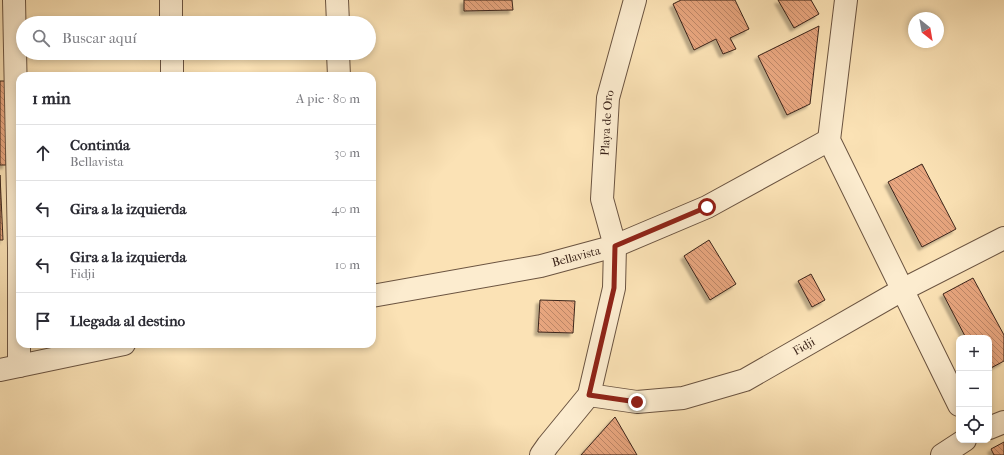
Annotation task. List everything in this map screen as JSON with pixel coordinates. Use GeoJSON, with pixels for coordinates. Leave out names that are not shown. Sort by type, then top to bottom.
{"type":"FeatureCollection","features":[{"type":"Feature","properties":{"kind":"street"},"geometry":{"type":"LineString","coordinates":[[14,0],[16,99]]}},
{"type":"Feature","properties":{"kind":"street"},"geometry":{"type":"LineString","coordinates":[[170,0],[171,16]]}},
{"type":"Feature","properties":{"kind":"street"},"geometry":{"type":"LineString","coordinates":[[337,0],[338,16]]}},
{"type":"Feature","properties":{"kind":"street","name":"Playa de Oro"},"geometry":{"type":"LineString","coordinates":[[589,395],[614,288],[615,246],[602,199],[608,98],[635,0]]}},
{"type":"Feature","properties":{"kind":"street"},"geometry":{"type":"LineString","coordinates":[[846,0],[829,140],[956,399]]}},
{"type":"Feature","properties":{"kind":"street"},"geometry":{"type":"LineString","coordinates":[[172,60],[172,72]]}},
{"type":"Feature","properties":{"kind":"street"},"geometry":{"type":"LineString","coordinates":[[338,60],[339,72]]}},
{"type":"Feature","properties":{"kind":"street","name":"Bellavista"},"geometry":{"type":"LineString","coordinates":[[376,295],[541,266],[615,246],[707,207],[829,140]]}},
{"type":"Feature","properties":{"kind":"street","name":"Fidji"},"geometry":{"type":"LineString","coordinates":[[589,395],[637,402],[683,398],[745,380],[902,290],[1004,238]]}},
{"type":"Feature","properties":{"kind":"street"},"geometry":{"type":"LineString","coordinates":[[16,288],[10,368],[105,348]]}},
{"type":"Feature","properties":{"kind":"street"},"geometry":{"type":"LineString","coordinates":[[541,455],[589,395]]}},
{"type":"Feature","properties":{"kind":"street"},"geometry":{"type":"LineString","coordinates":[[992,427],[1004,422]]}},
{"type":"Feature","properties":{"kind":"street"},"geometry":{"type":"LineString","coordinates":[[942,455],[960,443]]}},
{"type":"Feature","properties":{"kind":"building"},"geometry":{"type":"Polygon","coordinates":[[[464,0],[512,0],[513,10],[464,11],[464,0]]]}},
{"type":"Feature","properties":{"kind":"building"},"geometry":{"type":"Polygon","coordinates":[[[681,0],[735,0],[749,29],[730,38],[736,49],[723,54],[716,39],[694,50],[673,4],[681,0]]]}},
{"type":"Feature","properties":{"kind":"building"},"geometry":{"type":"Polygon","coordinates":[[[778,0],[811,0],[819,14],[794,28],[778,0]]]}},
{"type":"Feature","properties":{"kind":"building"},"geometry":{"type":"Polygon","coordinates":[[[819,26],[810,104],[787,115],[758,56],[819,26]]]}},
{"type":"Feature","properties":{"kind":"building"},"geometry":{"type":"Polygon","coordinates":[[[0,81],[6,81],[6,165],[0,165],[0,81]]]}},
{"type":"Feature","properties":{"kind":"building"},"geometry":{"type":"Polygon","coordinates":[[[922,164],[956,229],[922,247],[888,182],[922,164]]]}},
{"type":"Feature","properties":{"kind":"building"},"geometry":{"type":"Polygon","coordinates":[[[0,175],[3,240],[0,240],[0,175]]]}},
{"type":"Feature","properties":{"kind":"building"},"geometry":{"type":"Polygon","coordinates":[[[709,240],[736,284],[710,300],[684,256],[709,240]]]}},
{"type":"Feature","properties":{"kind":"building"},"geometry":{"type":"Polygon","coordinates":[[[811,274],[825,300],[812,307],[798,281],[811,274]]]}},
{"type":"Feature","properties":{"kind":"building"},"geometry":{"type":"Polygon","coordinates":[[[973,278],[1004,335],[1004,361],[992,367],[992,335],[964,335],[943,294],[973,278]]]}},
{"type":"Feature","properties":{"kind":"building"},"geometry":{"type":"Polygon","coordinates":[[[540,300],[575,301],[573,333],[538,332],[540,300]]]}},
{"type":"Feature","properties":{"kind":"building"},"geometry":{"type":"Polygon","coordinates":[[[615,417],[637,455],[581,455],[615,417]]]}},
{"type":"Feature","properties":{"kind":"building"},"geometry":{"type":"Polygon","coordinates":[[[1004,442],[1004,455],[994,455],[991,449],[1004,442]]]}},
{"type":"Feature","properties":{"kind":"route"},"geometry":{"type":"LineString","coordinates":[[637,402],[589,395],[614,288],[615,246],[707,207]]}}]}
